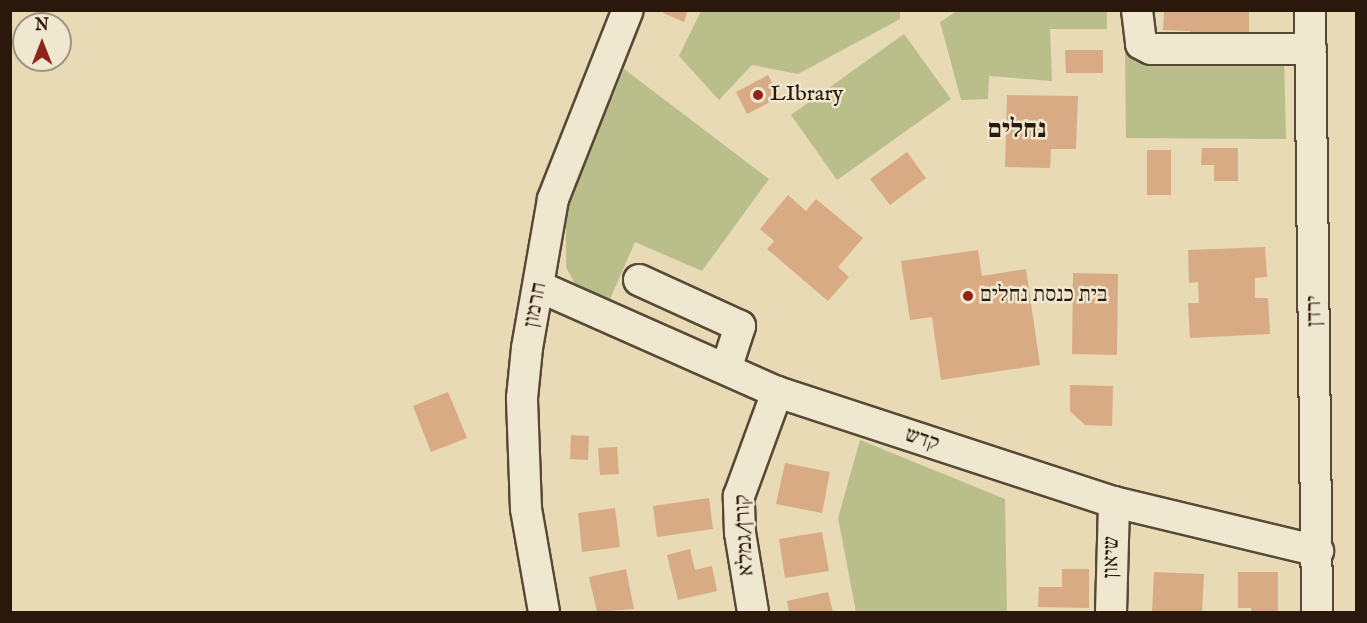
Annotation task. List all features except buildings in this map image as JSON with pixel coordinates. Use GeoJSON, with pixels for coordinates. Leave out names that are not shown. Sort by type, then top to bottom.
{"type":"FeatureCollection","features":[{"type":"Feature","properties":{"kind":"street","name":"חרמון"},"geometry":{"type":"LineString","coordinates":[[544,612],[528,528],[523,433],[527,348],[540,287],[553,199],[628,10]]}},
{"type":"Feature","properties":{"kind":"street"},"geometry":{"type":"LineString","coordinates":[[1137,10],[1141,44],[1151,49],[1311,50]]}},
{"type":"Feature","properties":{"kind":"street","name":"ירדן"},"geometry":{"type":"LineString","coordinates":[[1310,10],[1317,612]]}},
{"type":"Feature","properties":{"kind":"street"},"geometry":{"type":"LineString","coordinates":[[639,280],[740,326],[726,369]]}},
{"type":"Feature","properties":{"kind":"street","name":"קדש"},"geometry":{"type":"LineString","coordinates":[[540,287],[777,392],[1114,502],[1318,551]]}},
{"type":"Feature","properties":{"kind":"street","name":"קורן/גמלא"},"geometry":{"type":"LineString","coordinates":[[753,612],[740,533],[739,496],[777,392]]}},
{"type":"Feature","properties":{"kind":"street","name":"שיאון"},"geometry":{"type":"LineString","coordinates":[[1111,612],[1114,502]]}},
{"type":"Feature","properties":{"kind":"green space"},"geometry":{"type":"Polygon","coordinates":[[[900,10],[900,19],[798,74],[752,65],[719,100],[679,56],[701,11],[900,10]]]}},
{"type":"Feature","properties":{"kind":"green space"},"geometry":{"type":"Polygon","coordinates":[[[957,11],[1107,11],[1107,29],[1050,29],[1052,81],[989,76],[988,99],[961,100],[940,22],[957,11]]]}},
{"type":"Feature","properties":{"kind":"green space"},"geometry":{"type":"Polygon","coordinates":[[[904,34],[951,99],[837,180],[791,115],[904,34]]]}},
{"type":"Feature","properties":{"kind":"green space"},"geometry":{"type":"Polygon","coordinates":[[[1125,53],[1284,58],[1286,139],[1126,138],[1125,53]]]}},
{"type":"Feature","properties":{"kind":"green space"},"geometry":{"type":"Polygon","coordinates":[[[624,69],[769,179],[702,271],[635,242],[610,299],[577,288],[566,267],[566,211],[624,69]]]}},
{"type":"Feature","properties":{"kind":"green space"},"geometry":{"type":"Polygon","coordinates":[[[860,440],[1005,499],[1007,612],[856,612],[838,518],[860,440]]]}},
{"type":"Feature","properties":{"kind":"place","name":"LIbrary"},"geometry":{"type":"Point","coordinates":[758,95]}},
{"type":"Feature","properties":{"kind":"place","name":"בית כנסת נחלים"},"geometry":{"type":"Point","coordinates":[968,296]}},
{"type":"Feature","properties":{"kind":"district","name":"נחלים"},"geometry":{"type":"Point","coordinates":[1017,130]}}]}
